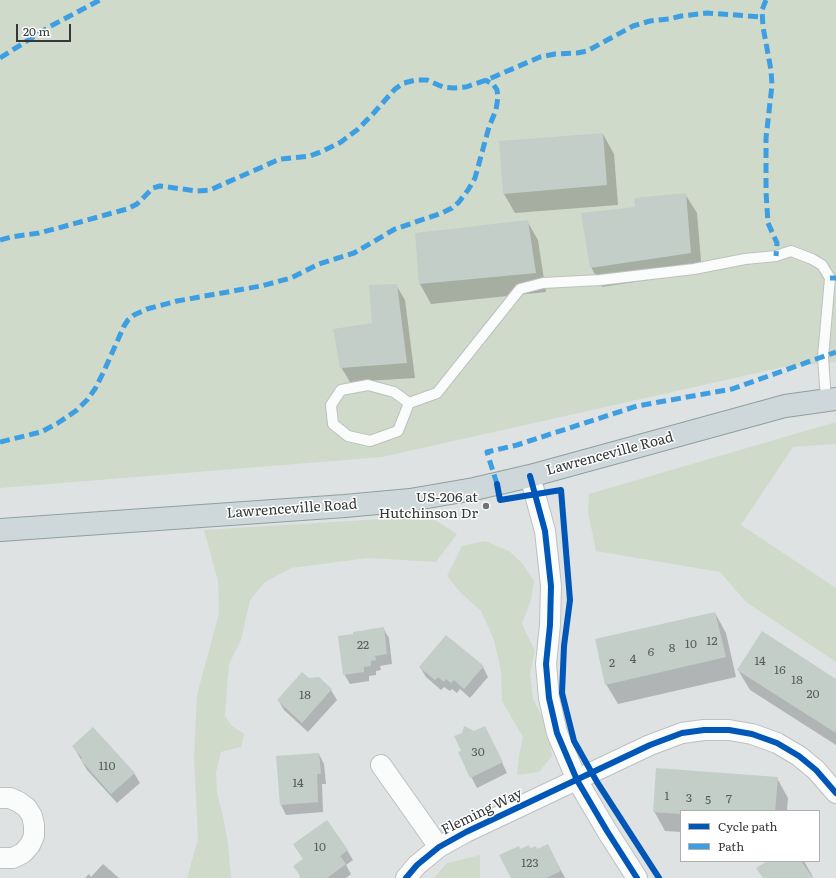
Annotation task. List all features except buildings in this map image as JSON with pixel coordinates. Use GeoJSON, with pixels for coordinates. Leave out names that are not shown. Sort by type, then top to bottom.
{"type":"FeatureCollection","features":[{"type":"Feature","properties":{"kind":"highway","name":"Lawrenceville Road"},"geometry":{"type":"LineString","coordinates":[[0,530],[410,500],[474,489],[530,476],[785,406],[831,400]]}},
{"type":"Feature","properties":{"kind":"street"},"geometry":{"type":"LineString","coordinates":[[530,476],[545,531],[551,586],[550,625],[546,664],[550,698],[557,733],[577,780],[637,878]]}},
{"type":"Feature","properties":{"kind":"street","name":"Fleming Way"},"geometry":{"type":"LineString","coordinates":[[406,878],[417,865],[439,847],[466,832],[650,745],[682,733],[704,730],[729,730],[752,734],[777,743],[799,756],[816,770],[836,793]]}},
{"type":"Feature","properties":{"kind":"street"},"geometry":{"type":"LineString","coordinates":[[381,765],[439,847]]}},
{"type":"Feature","properties":{"kind":"street"},"geometry":{"type":"LineString","coordinates":[[0,798],[10,798],[19,802],[29,812],[34,825],[34,836],[30,845],[23,853],[13,858],[0,858]]}},
{"type":"Feature","properties":{"kind":"lane"},"geometry":{"type":"LineString","coordinates":[[409,403],[394,392],[368,385],[341,390],[331,405],[333,424],[348,436],[370,441],[398,431],[409,403],[437,393],[520,289],[543,283],[600,280],[694,269],[745,259],[776,256],[791,251],[812,259],[822,265],[830,278],[823,357],[831,400]]}},
{"type":"Feature","properties":{"kind":"green space"},"geometry":{"type":"Polygon","coordinates":[[[0,0],[836,0],[836,362],[784,367],[382,457],[0,488],[0,0]]]}},
{"type":"Feature","properties":{"kind":"green space"},"geometry":{"type":"Polygon","coordinates":[[[836,422],[836,444],[793,447],[741,525],[836,588],[836,662],[746,602],[720,572],[596,551],[588,512],[589,494],[836,422]]]}},
{"type":"Feature","properties":{"kind":"green space"},"geometry":{"type":"Polygon","coordinates":[[[429,516],[457,534],[436,562],[368,558],[291,568],[265,582],[250,600],[241,640],[229,664],[225,716],[232,726],[244,734],[241,747],[221,752],[216,772],[217,793],[228,844],[231,878],[187,878],[198,839],[194,757],[197,695],[219,613],[218,581],[204,530],[429,516]]]}},
{"type":"Feature","properties":{"kind":"green space"},"geometry":{"type":"Polygon","coordinates":[[[485,541],[509,551],[523,564],[534,581],[531,600],[522,624],[535,651],[530,674],[533,699],[547,726],[552,756],[539,772],[517,775],[523,737],[502,701],[501,671],[494,640],[481,611],[460,592],[447,576],[462,546],[485,541]]]}},
{"type":"Feature","properties":{"kind":"green space"},"geometry":{"type":"Polygon","coordinates":[[[480,855],[480,878],[434,878],[447,863],[480,855]]]}},
{"type":"Feature","properties":{"kind":"marked path"},"geometry":{"type":"LineString","coordinates":[[0,58],[49,27],[100,0]]}},
{"type":"Feature","properties":{"kind":"marked path"},"geometry":{"type":"LineString","coordinates":[[766,0],[762,10],[763,27],[771,70],[772,85],[766,138],[766,192],[768,223],[777,243],[776,256]]}},
{"type":"Feature","properties":{"kind":"marked path"},"geometry":{"type":"LineString","coordinates":[[0,240],[39,233],[127,209],[137,204],[153,188],[160,186],[197,191],[210,190],[280,159],[310,156],[323,151],[341,142],[357,130],[395,89],[404,83],[416,80],[427,80],[443,87],[466,87],[489,79],[540,57],[587,51],[633,26],[650,21],[707,13],[763,17]]}},
{"type":"Feature","properties":{"kind":"marked path"},"geometry":{"type":"LineString","coordinates":[[0,442],[41,432],[77,410],[95,389],[124,326],[134,315],[147,309],[177,301],[261,286],[291,278],[319,264],[354,253],[395,229],[442,213],[452,208],[459,202],[475,178],[489,127],[496,110],[498,97],[497,90],[493,84],[485,80]]}},
{"type":"Feature","properties":{"kind":"marked path"},"geometry":{"type":"LineString","coordinates":[[830,278],[836,278]]}},
{"type":"Feature","properties":{"kind":"marked path"},"geometry":{"type":"LineString","coordinates":[[497,484],[487,452],[517,445],[637,406],[732,389],[836,352]]}},
{"type":"Feature","properties":{"kind":"cycle path"},"geometry":{"type":"LineString","coordinates":[[530,476],[545,531],[551,586],[550,625],[546,664],[549,698],[557,733],[577,780],[637,878]]}},
{"type":"Feature","properties":{"kind":"cycle path"},"geometry":{"type":"LineString","coordinates":[[497,484],[500,500],[561,490],[570,600],[564,646],[562,693],[574,741],[597,782],[659,878]]}},
{"type":"Feature","properties":{"kind":"cycle path"},"geometry":{"type":"LineString","coordinates":[[406,878],[417,865],[439,847],[466,832],[650,745],[682,733],[704,730],[729,730],[752,734],[777,743],[799,756],[816,770],[836,793]]}},
{"type":"Feature","properties":{"kind":"place","name":"US-206 at Hutchinson Dr"},"geometry":{"type":"Point","coordinates":[486,506]}}]}
